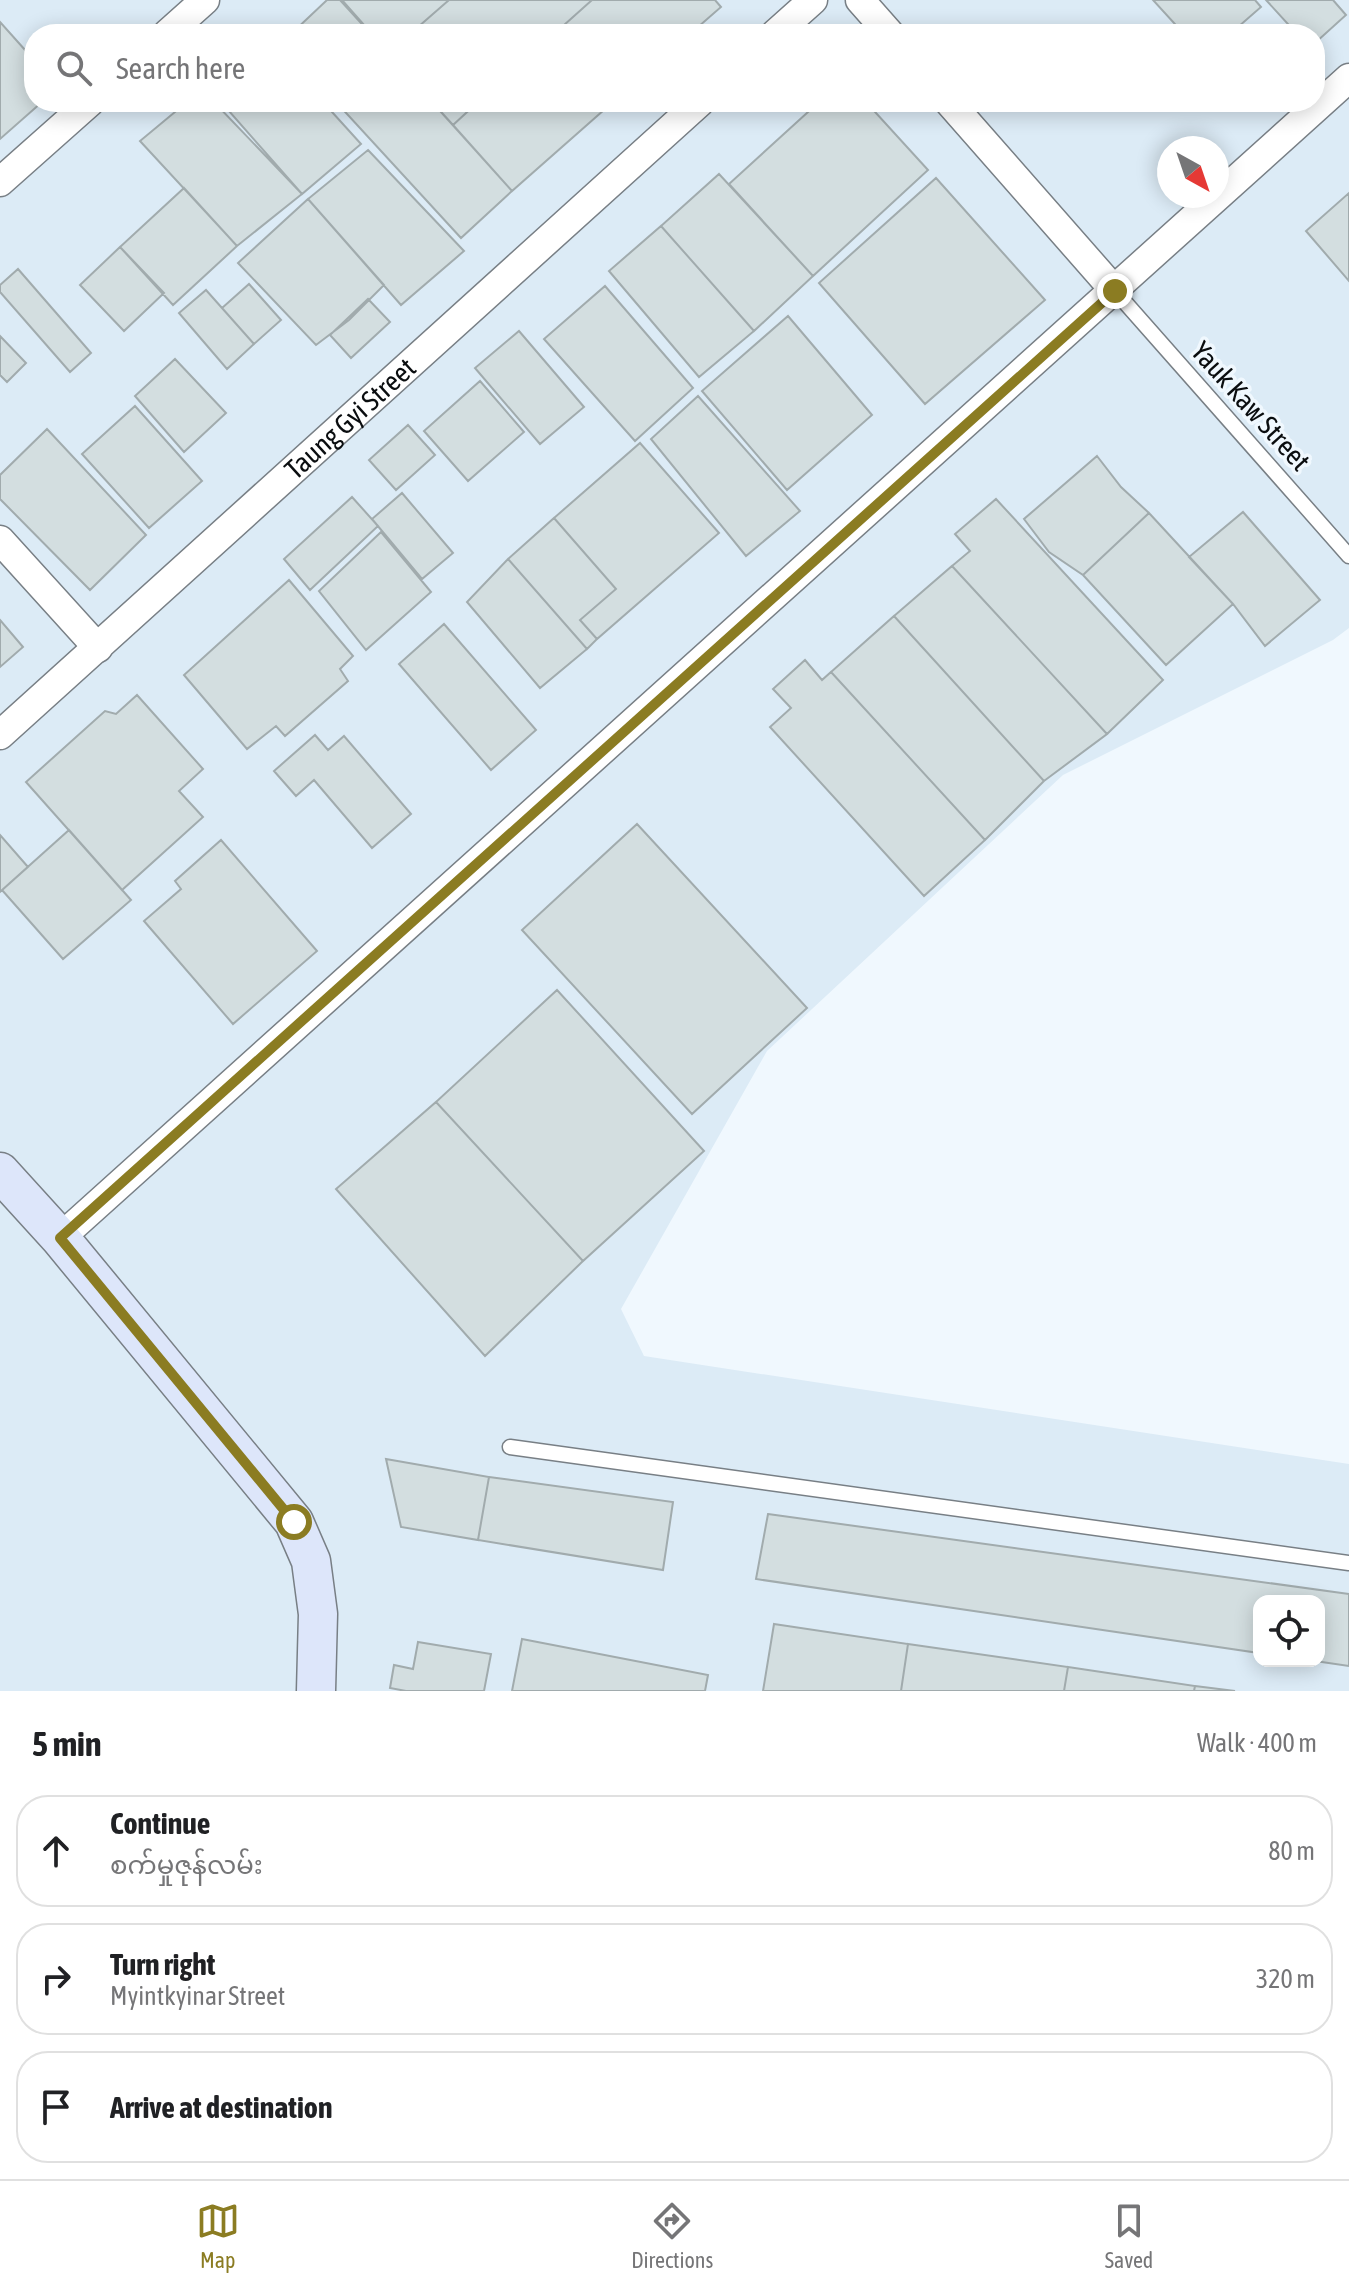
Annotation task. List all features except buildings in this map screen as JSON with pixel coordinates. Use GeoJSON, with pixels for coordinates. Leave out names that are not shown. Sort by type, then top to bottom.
{"type":"FeatureCollection","features":[{"type":"Feature","properties":{"kind":"street"},"geometry":{"type":"LineString","coordinates":[[178,24],[205,0]]}},
{"type":"Feature","properties":{"kind":"street"},"geometry":{"type":"LineString","coordinates":[[786,24],[813,0]]}},
{"type":"Feature","properties":{"kind":"street"},"geometry":{"type":"LineString","coordinates":[[860,0],[881,24]]}},
{"type":"Feature","properties":{"kind":"street"},"geometry":{"type":"LineString","coordinates":[[1325,100],[1349,78]]}},
{"type":"Feature","properties":{"kind":"street"},"geometry":{"type":"LineString","coordinates":[[0,182],[79,112]]}},
{"type":"Feature","properties":{"kind":"street","name":"Taung Gyi Street"},"geometry":{"type":"LineString","coordinates":[[0,735],[689,112]]}},
{"type":"Feature","properties":{"kind":"street"},"geometry":{"type":"LineString","coordinates":[[958,112],[1115,291]]}},
{"type":"Feature","properties":{"kind":"street"},"geometry":{"type":"LineString","coordinates":[[60,1238],[1312,112]]}},
{"type":"Feature","properties":{"kind":"street"},"geometry":{"type":"LineString","coordinates":[[0,540],[98,648]]}},
{"type":"Feature","properties":{"kind":"street"},"geometry":{"type":"LineString","coordinates":[[0,1172],[60,1238],[294,1522],[311,1561],[318,1614],[316,1691]]}},
{"type":"Feature","properties":{"kind":"lane","name":"Yauk Kaw Street"},"geometry":{"type":"LineString","coordinates":[[1115,291],[1349,556]]}},
{"type":"Feature","properties":{"kind":"lane"},"geometry":{"type":"LineString","coordinates":[[510,1447],[1349,1563]]}},
{"type":"Feature","properties":{"kind":"shaded area"},"geometry":{"type":"Polygon","coordinates":[[[0,0],[1349,0],[1349,628],[1333,640],[1063,775],[767,1051],[621,1309],[644,1356],[1349,1464],[1349,1691],[0,1691],[0,0]]]}},
{"type":"Feature","properties":{"kind":"route"},"geometry":{"type":"LineString","coordinates":[[294,1522],[60,1238],[1115,291]]}}]}
